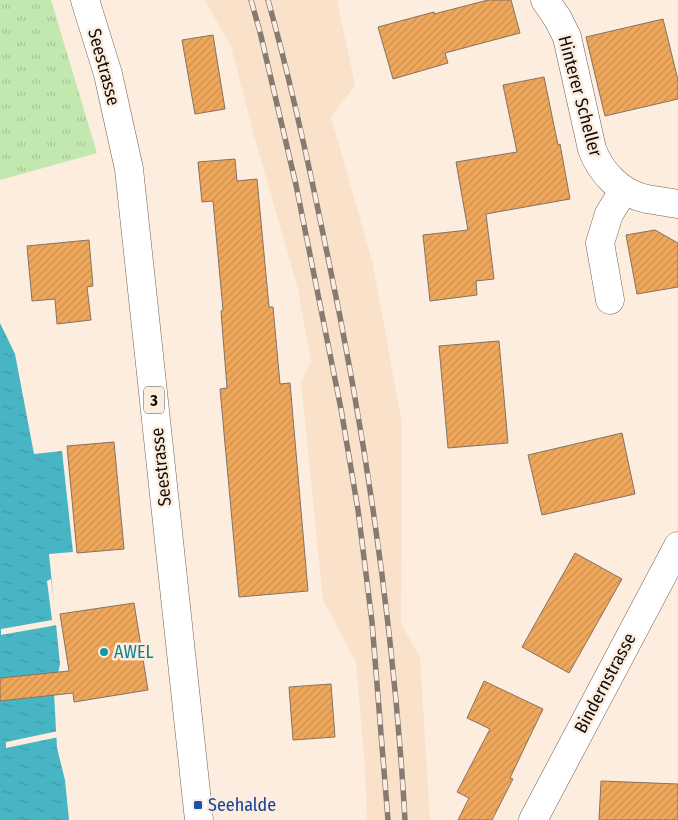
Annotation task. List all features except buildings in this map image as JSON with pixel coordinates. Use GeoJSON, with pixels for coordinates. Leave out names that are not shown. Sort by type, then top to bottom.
{"type":"FeatureCollection","features":[{"type":"Feature","properties":{"kind":"main road","name":"Seestrasse"},"geometry":{"type":"LineString","coordinates":[[86,0],[108,74],[129,169],[199,820]]}},
{"type":"Feature","properties":{"kind":"main road","name":"Hinterer Scheller"},"geometry":{"type":"LineString","coordinates":[[545,0],[567,37],[596,161],[604,172],[624,190],[646,199],[678,204]]}},
{"type":"Feature","properties":{"kind":"main road"},"geometry":{"type":"LineString","coordinates":[[610,300],[600,243],[609,214],[624,190]]}},
{"type":"Feature","properties":{"kind":"main road","name":"Bindernstrasse"},"geometry":{"type":"LineString","coordinates":[[533,820],[678,546]]}},
{"type":"Feature","properties":{"kind":"shaded area"},"geometry":{"type":"Polygon","coordinates":[[[205,0],[337,0],[355,85],[331,117],[373,265],[402,424],[401,624],[420,657],[430,820],[367,820],[365,767],[356,662],[323,600],[301,381],[311,361],[298,289],[231,47],[205,0]]]}},
{"type":"Feature","properties":{"kind":"green space"},"geometry":{"type":"Polygon","coordinates":[[[0,0],[51,0],[97,153],[0,180],[0,0]]]}},
{"type":"Feature","properties":{"kind":"water"},"geometry":{"type":"Polygon","coordinates":[[[0,323],[15,354],[34,454],[62,451],[73,552],[49,554],[60,664],[54,693],[57,748],[65,780],[69,820],[0,820],[0,323]]]}},
{"type":"Feature","properties":{"kind":"pier"},"geometry":{"type":"Polygon","coordinates":[[[51,579],[57,625],[1,635],[1,629],[52,620],[47,581],[51,579]]]}},
{"type":"Feature","properties":{"kind":"pier"},"geometry":{"type":"Polygon","coordinates":[[[58,731],[59,737],[6,748],[6,742],[58,731]]]}},
{"type":"Feature","properties":{"kind":"railway"},"geometry":{"type":"LineString","coordinates":[[251,0],[296,185],[341,409],[358,510],[372,622],[388,820]]}},
{"type":"Feature","properties":{"kind":"railway"},"geometry":{"type":"LineString","coordinates":[[268,0],[313,186],[354,390],[366,461],[394,676],[405,820]]}},
{"type":"Feature","properties":{"kind":"place","name":"AWEL"},"geometry":{"type":"Point","coordinates":[104,652]}},
{"type":"Feature","properties":{"kind":"place","name":"Seehalde"},"geometry":{"type":"Point","coordinates":[198,805]}}]}
